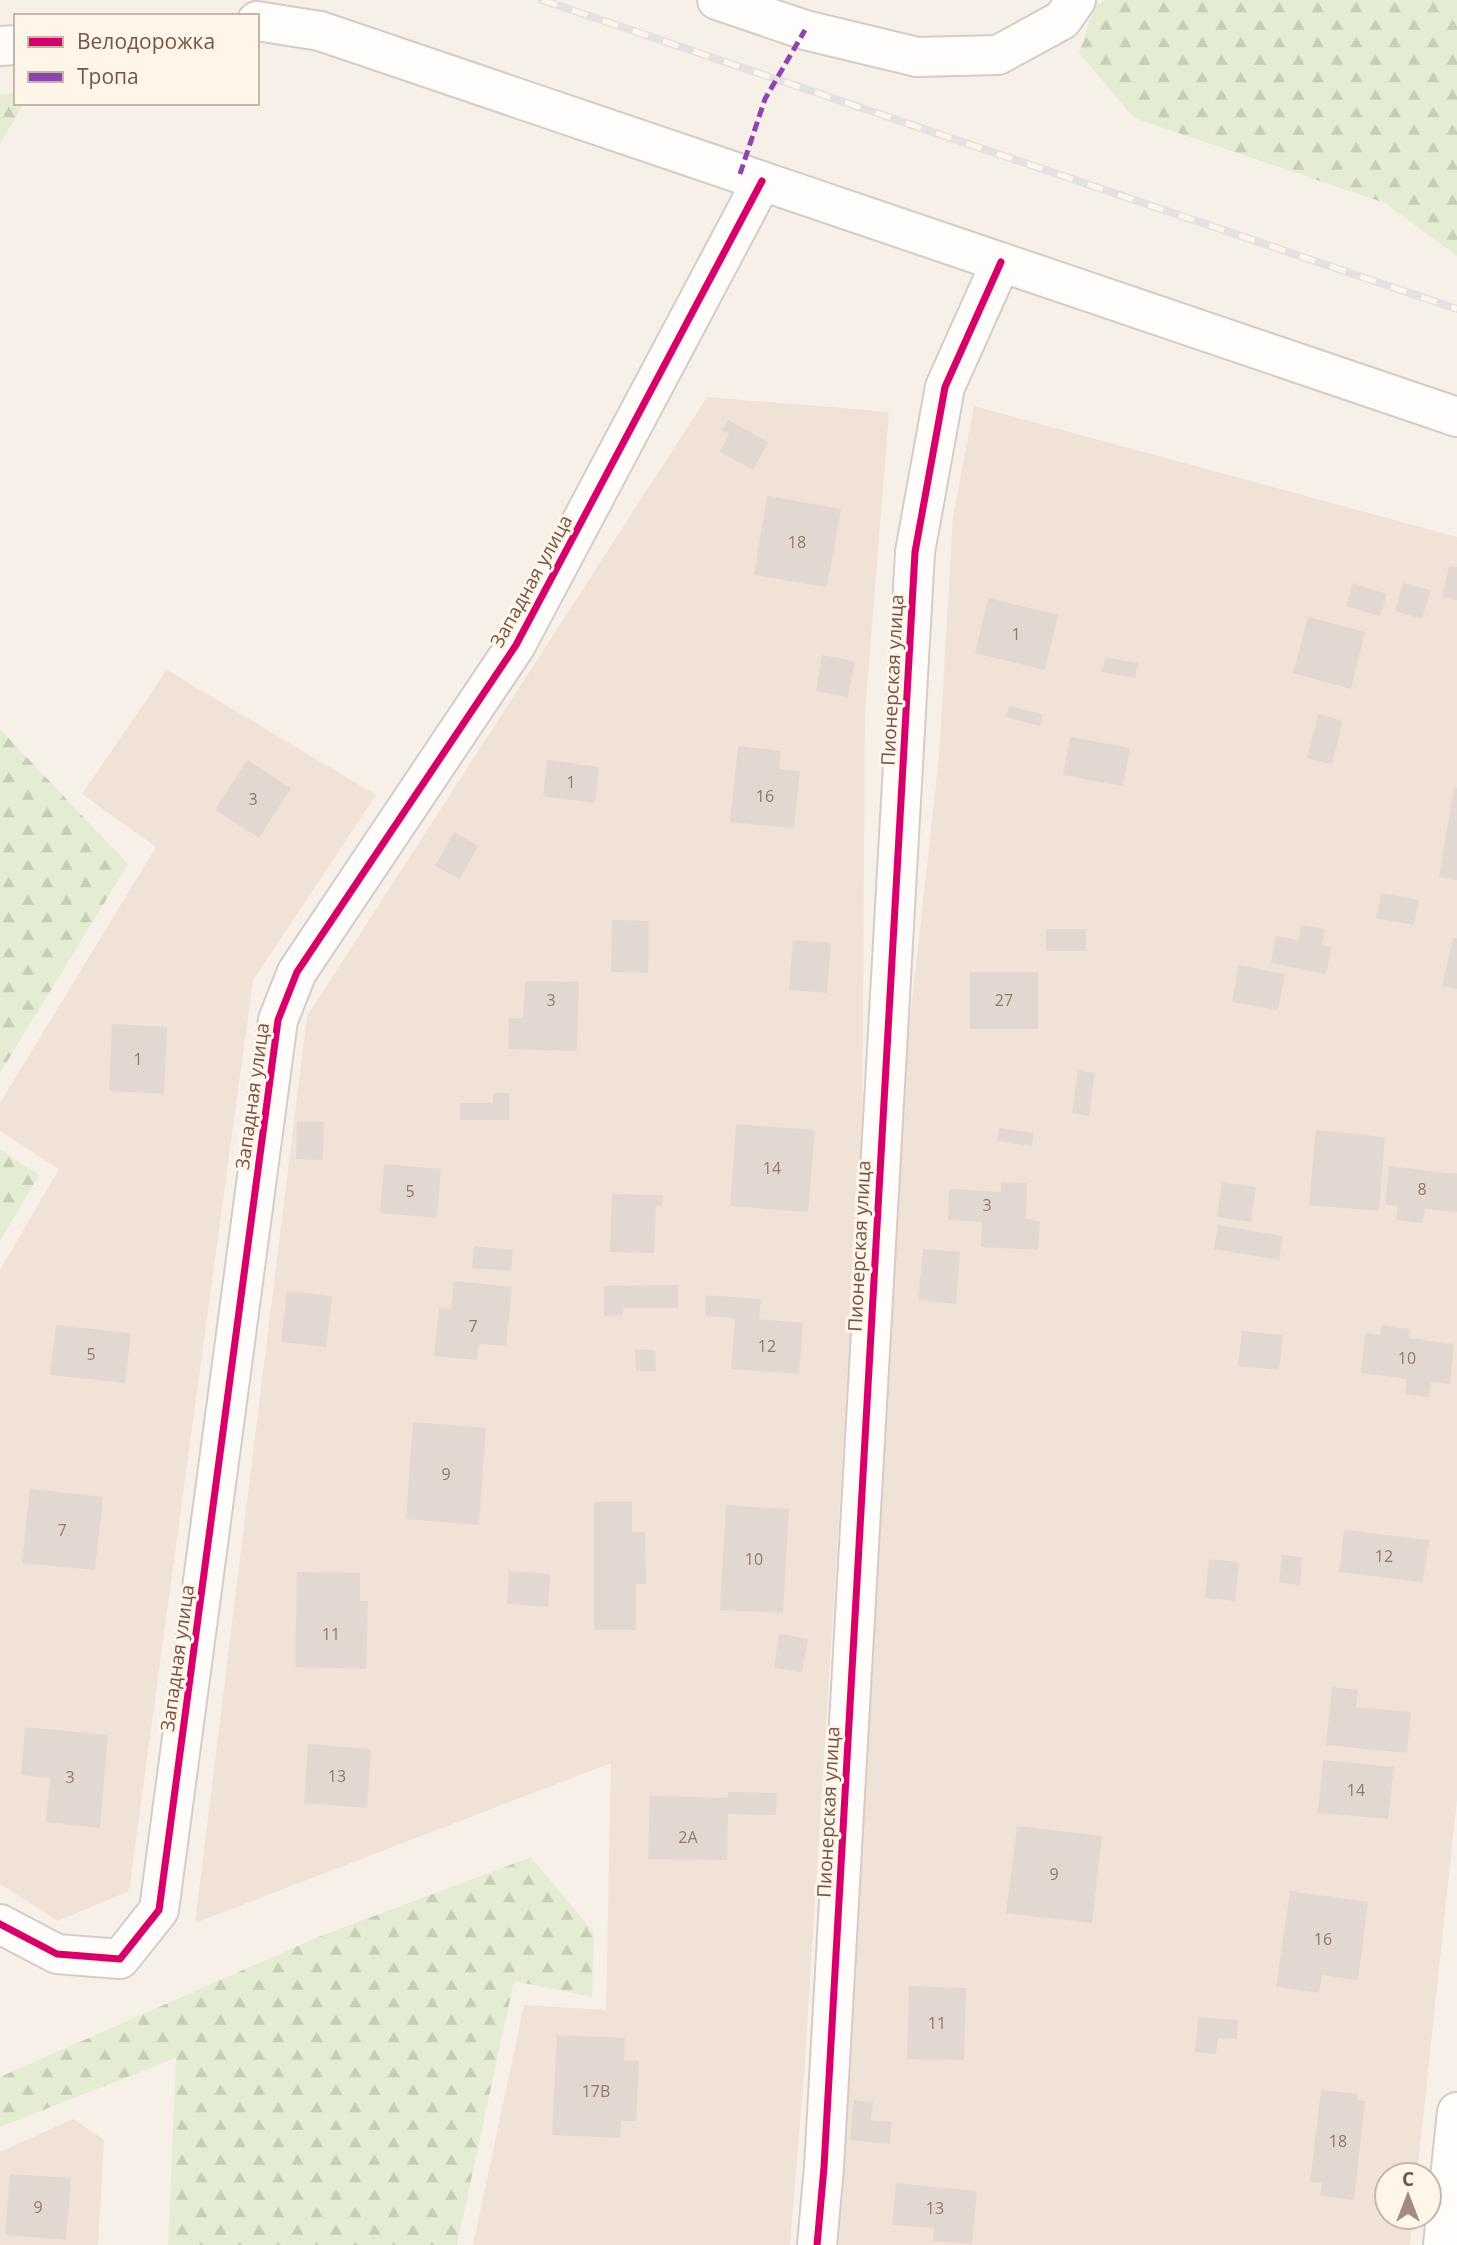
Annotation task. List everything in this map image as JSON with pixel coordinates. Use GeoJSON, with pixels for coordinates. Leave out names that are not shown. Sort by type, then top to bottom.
{"type":"FeatureCollection","features":[{"type":"Feature","properties":{"kind":"street"},"geometry":{"type":"LineString","coordinates":[[717,0],[805,30],[917,57],[998,55],[1062,20],[1076,0]]}},
{"type":"Feature","properties":{"kind":"street"},"geometry":{"type":"LineString","coordinates":[[259,21],[320,32],[1457,417]]}},
{"type":"Feature","properties":{"kind":"street","name":"Западная улица"},"geometry":{"type":"LineString","coordinates":[[0,1924],[57,1954],[120,1959],[159,1910],[278,1020],[297,972],[516,645],[762,181]]}},
{"type":"Feature","properties":{"kind":"street","name":"Пионерская улица"},"geometry":{"type":"LineString","coordinates":[[817,2245],[824,2167],[915,552],[945,387],[1001,262]]}},
{"type":"Feature","properties":{"kind":"street"},"geometry":{"type":"LineString","coordinates":[[1443,2245],[1457,2112]]}},
{"type":"Feature","properties":{"kind":"shaded area"},"geometry":{"type":"Polygon","coordinates":[[[707,397],[889,412],[865,714],[862,1152],[804,2076],[790,2245],[473,2245],[524,2005],[606,2010],[611,1763],[195,1923],[307,1016],[707,397]]]}},
{"type":"Feature","properties":{"kind":"shaded area"},"geometry":{"type":"Polygon","coordinates":[[[974,406],[1457,537],[1457,1799],[1418,2161],[1373,2161],[1373,2231],[1412,2231],[1410,2245],[835,2245],[895,1155],[939,757],[953,517],[974,406]]]}},
{"type":"Feature","properties":{"kind":"shaded area"},"geometry":{"type":"Polygon","coordinates":[[[167,670],[376,795],[253,980],[129,1891],[58,1921],[0,1884],[0,1270],[59,1169],[0,1131],[0,1103],[156,847],[82,794],[167,670]]]}},
{"type":"Feature","properties":{"kind":"shaded area"},"geometry":{"type":"Polygon","coordinates":[[[73,2119],[104,2140],[98,2245],[0,2245],[0,2152],[73,2119]]]}},
{"type":"Feature","properties":{"kind":"green space"},"geometry":{"type":"Polygon","coordinates":[[[1106,0],[1457,0],[1457,256],[1385,203],[1134,118],[1079,53],[1094,7],[1106,0]]]}},
{"type":"Feature","properties":{"kind":"green space"},"geometry":{"type":"Polygon","coordinates":[[[14,93],[14,105],[23,105],[0,144],[0,95],[14,93]]]}},
{"type":"Feature","properties":{"kind":"green space"},"geometry":{"type":"Polygon","coordinates":[[[0,729],[128,864],[0,1073],[0,729]]]}},
{"type":"Feature","properties":{"kind":"green space"},"geometry":{"type":"Polygon","coordinates":[[[0,1149],[39,1175],[0,1241],[0,1149]]]}},
{"type":"Feature","properties":{"kind":"green space"},"geometry":{"type":"Polygon","coordinates":[[[531,1857],[594,1933],[592,1997],[514,1981],[457,2245],[168,2245],[176,2058],[0,2127],[0,2077],[318,1937],[531,1857]]]}},
{"type":"Feature","properties":{"kind":"building"},"geometry":{"type":"Polygon","coordinates":[[[728,420],[768,442],[753,470],[720,452],[729,434],[722,430],[728,420]]]}},
{"type":"Feature","properties":{"kind":"building"},"geometry":{"type":"Polygon","coordinates":[[[767,496],[841,509],[827,587],[754,575],[767,496]]]}},
{"type":"Feature","properties":{"kind":"building"},"geometry":{"type":"Polygon","coordinates":[[[1449,566],[1457,567],[1457,600],[1442,597],[1449,566]]]}},
{"type":"Feature","properties":{"kind":"building"},"geometry":{"type":"Polygon","coordinates":[[[1353,583],[1387,594],[1380,616],[1346,606],[1353,583]]]}},
{"type":"Feature","properties":{"kind":"building"},"geometry":{"type":"Polygon","coordinates":[[[1403,583],[1431,590],[1422,619],[1395,611],[1403,583]]]}},
{"type":"Feature","properties":{"kind":"building"},"geometry":{"type":"Polygon","coordinates":[[[988,598],[1058,615],[1045,670],[975,653],[988,598]]]}},
{"type":"Feature","properties":{"kind":"building"},"geometry":{"type":"Polygon","coordinates":[[[1308,617],[1365,632],[1351,689],[1293,673],[1308,617]]]}},
{"type":"Feature","properties":{"kind":"building"},"geometry":{"type":"Polygon","coordinates":[[[822,655],[855,661],[848,697],[816,691],[822,655]]]}},
{"type":"Feature","properties":{"kind":"building"},"geometry":{"type":"Polygon","coordinates":[[[1105,657],[1138,663],[1135,678],[1102,672],[1105,657]]]}},
{"type":"Feature","properties":{"kind":"building"},"geometry":{"type":"Polygon","coordinates":[[[1009,706],[1043,714],[1040,726],[1006,717],[1009,706]]]}},
{"type":"Feature","properties":{"kind":"building"},"geometry":{"type":"Polygon","coordinates":[[[1318,714],[1343,721],[1332,764],[1307,758],[1318,714]]]}},
{"type":"Feature","properties":{"kind":"building"},"geometry":{"type":"Polygon","coordinates":[[[1070,737],[1130,748],[1123,786],[1063,775],[1070,737]]]}},
{"type":"Feature","properties":{"kind":"building"},"geometry":{"type":"Polygon","coordinates":[[[738,746],[781,751],[779,769],[800,771],[794,828],[730,822],[738,746]]]}},
{"type":"Feature","properties":{"kind":"building"},"geometry":{"type":"Polygon","coordinates":[[[247,760],[291,788],[259,838],[215,810],[247,760]]]}},
{"type":"Feature","properties":{"kind":"building"},"geometry":{"type":"Polygon","coordinates":[[[547,760],[599,767],[595,803],[543,796],[547,760]]]}},
{"type":"Feature","properties":{"kind":"building"},"geometry":{"type":"Polygon","coordinates":[[[1454,788],[1457,788],[1457,880],[1439,877],[1454,788]]]}},
{"type":"Feature","properties":{"kind":"building"},"geometry":{"type":"Polygon","coordinates":[[[454,832],[478,846],[460,879],[435,866],[454,832]]]}},
{"type":"Feature","properties":{"kind":"building"},"geometry":{"type":"Polygon","coordinates":[[[1381,893],[1419,900],[1414,925],[1376,918],[1381,893]]]}},
{"type":"Feature","properties":{"kind":"building"},"geometry":{"type":"Polygon","coordinates":[[[612,920],[649,921],[648,973],[611,972],[612,920]]]}},
{"type":"Feature","properties":{"kind":"building"},"geometry":{"type":"Polygon","coordinates":[[[1301,925],[1325,929],[1322,945],[1332,947],[1326,974],[1271,963],[1276,936],[1298,940],[1301,925]]]}},
{"type":"Feature","properties":{"kind":"building"},"geometry":{"type":"Polygon","coordinates":[[[1046,929],[1086,929],[1086,951],[1046,951],[1046,929]]]}},
{"type":"Feature","properties":{"kind":"building"},"geometry":{"type":"Polygon","coordinates":[[[1453,938],[1457,938],[1457,989],[1442,986],[1453,938]]]}},
{"type":"Feature","properties":{"kind":"building"},"geometry":{"type":"Polygon","coordinates":[[[793,940],[831,943],[827,993],[789,990],[793,940]]]}},
{"type":"Feature","properties":{"kind":"building"},"geometry":{"type":"Polygon","coordinates":[[[1238,965],[1285,974],[1278,1010],[1232,1002],[1238,965]]]}},
{"type":"Feature","properties":{"kind":"building"},"geometry":{"type":"Polygon","coordinates":[[[970,972],[1038,972],[1038,1029],[970,1029],[970,972]]]}},
{"type":"Feature","properties":{"kind":"building"},"geometry":{"type":"Polygon","coordinates":[[[525,981],[579,982],[577,1051],[508,1049],[509,1018],[523,1018],[525,981]]]}},
{"type":"Feature","properties":{"kind":"building"},"geometry":{"type":"Polygon","coordinates":[[[112,1024],[167,1027],[164,1094],[109,1091],[112,1024]]]}},
{"type":"Feature","properties":{"kind":"building"},"geometry":{"type":"Polygon","coordinates":[[[1078,1070],[1095,1073],[1089,1116],[1072,1113],[1078,1070]]]}},
{"type":"Feature","properties":{"kind":"building"},"geometry":{"type":"Polygon","coordinates":[[[493,1093],[509,1093],[509,1120],[460,1120],[460,1103],[493,1103],[493,1093]]]}},
{"type":"Feature","properties":{"kind":"building"},"geometry":{"type":"Polygon","coordinates":[[[297,1121],[324,1122],[323,1160],[296,1159],[297,1121]]]}},
{"type":"Feature","properties":{"kind":"building"},"geometry":{"type":"Polygon","coordinates":[[[736,1124],[815,1130],[808,1212],[730,1206],[736,1124]]]}},
{"type":"Feature","properties":{"kind":"building"},"geometry":{"type":"Polygon","coordinates":[[[999,1128],[1034,1133],[1032,1146],[997,1141],[999,1128]]]}},
{"type":"Feature","properties":{"kind":"building"},"geometry":{"type":"Polygon","coordinates":[[[1316,1130],[1385,1137],[1379,1211],[1309,1205],[1316,1130]]]}},
{"type":"Feature","properties":{"kind":"building"},"geometry":{"type":"Polygon","coordinates":[[[384,1164],[441,1169],[437,1218],[380,1213],[384,1164]]]}},
{"type":"Feature","properties":{"kind":"building"},"geometry":{"type":"Polygon","coordinates":[[[1389,1166],[1457,1174],[1457,1212],[1425,1209],[1423,1223],[1396,1220],[1398,1206],[1385,1204],[1389,1166]]]}},
{"type":"Feature","properties":{"kind":"building"},"geometry":{"type":"Polygon","coordinates":[[[1001,1182],[1027,1183],[1026,1219],[1040,1221],[1038,1250],[981,1247],[982,1222],[948,1220],[949,1189],[1001,1192],[1001,1182]]]}},
{"type":"Feature","properties":{"kind":"building"},"geometry":{"type":"Polygon","coordinates":[[[1222,1182],[1256,1187],[1251,1222],[1217,1217],[1222,1182]]]}},
{"type":"Feature","properties":{"kind":"building"},"geometry":{"type":"Polygon","coordinates":[[[612,1194],[663,1195],[662,1206],[656,1206],[654,1253],[610,1252],[612,1194]]]}},
{"type":"Feature","properties":{"kind":"building"},"geometry":{"type":"Polygon","coordinates":[[[1218,1225],[1283,1236],[1279,1260],[1214,1249],[1218,1225]]]}},
{"type":"Feature","properties":{"kind":"building"},"geometry":{"type":"Polygon","coordinates":[[[474,1246],[513,1250],[511,1271],[472,1268],[474,1246]]]}},
{"type":"Feature","properties":{"kind":"building"},"geometry":{"type":"Polygon","coordinates":[[[923,1249],[960,1252],[956,1304],[918,1300],[923,1249]]]}},
{"type":"Feature","properties":{"kind":"building"},"geometry":{"type":"Polygon","coordinates":[[[454,1281],[512,1287],[506,1346],[479,1344],[477,1360],[434,1356],[439,1308],[451,1309],[454,1281]]]}},
{"type":"Feature","properties":{"kind":"building"},"geometry":{"type":"Polygon","coordinates":[[[678,1285],[678,1308],[623,1308],[623,1315],[604,1316],[604,1286],[678,1285]]]}},
{"type":"Feature","properties":{"kind":"building"},"geometry":{"type":"Polygon","coordinates":[[[287,1291],[332,1296],[326,1347],[281,1342],[287,1291]]]}},
{"type":"Feature","properties":{"kind":"building"},"geometry":{"type":"Polygon","coordinates":[[[706,1295],[761,1299],[759,1319],[803,1323],[799,1374],[731,1369],[735,1318],[705,1316],[706,1295]]]}},
{"type":"Feature","properties":{"kind":"building"},"geometry":{"type":"Polygon","coordinates":[[[56,1325],[131,1333],[125,1383],[50,1375],[56,1325]]]}},
{"type":"Feature","properties":{"kind":"building"},"geometry":{"type":"Polygon","coordinates":[[[1381,1325],[1410,1329],[1409,1338],[1454,1344],[1450,1384],[1431,1382],[1429,1397],[1405,1394],[1407,1379],[1361,1373],[1365,1333],[1380,1335],[1381,1325]]]}},
{"type":"Feature","properties":{"kind":"building"},"geometry":{"type":"Polygon","coordinates":[[[1242,1331],[1283,1335],[1279,1370],[1238,1366],[1242,1331]]]}},
{"type":"Feature","properties":{"kind":"building"},"geometry":{"type":"Polygon","coordinates":[[[635,1350],[655,1350],[656,1371],[636,1371],[635,1350]]]}},
{"type":"Feature","properties":{"kind":"building"},"geometry":{"type":"Polygon","coordinates":[[[413,1422],[486,1428],[479,1525],[406,1519],[413,1422]]]}},
{"type":"Feature","properties":{"kind":"building"},"geometry":{"type":"Polygon","coordinates":[[[30,1489],[103,1497],[95,1570],[22,1563],[30,1489]]]}},
{"type":"Feature","properties":{"kind":"building"},"geometry":{"type":"Polygon","coordinates":[[[594,1502],[632,1502],[632,1532],[645,1532],[646,1584],[636,1584],[636,1630],[594,1630],[594,1502]]]}},
{"type":"Feature","properties":{"kind":"building"},"geometry":{"type":"Polygon","coordinates":[[[726,1505],[789,1509],[783,1613],[720,1610],[726,1505]]]}},
{"type":"Feature","properties":{"kind":"building"},"geometry":{"type":"Polygon","coordinates":[[[1344,1530],[1429,1540],[1423,1582],[1339,1572],[1344,1530]]]}},
{"type":"Feature","properties":{"kind":"building"},"geometry":{"type":"Polygon","coordinates":[[[1282,1555],[1302,1557],[1300,1585],[1279,1583],[1282,1555]]]}},
{"type":"Feature","properties":{"kind":"building"},"geometry":{"type":"Polygon","coordinates":[[[1209,1559],[1239,1562],[1235,1601],[1205,1598],[1209,1559]]]}},
{"type":"Feature","properties":{"kind":"building"},"geometry":{"type":"Polygon","coordinates":[[[509,1571],[550,1574],[548,1607],[507,1604],[509,1571]]]}},
{"type":"Feature","properties":{"kind":"building"},"geometry":{"type":"Polygon","coordinates":[[[297,1572],[360,1573],[360,1601],[368,1601],[366,1669],[295,1667],[297,1572]]]}},
{"type":"Feature","properties":{"kind":"building"},"geometry":{"type":"Polygon","coordinates":[[[779,1634],[808,1639],[802,1672],[774,1668],[779,1634]]]}},
{"type":"Feature","properties":{"kind":"building"},"geometry":{"type":"Polygon","coordinates":[[[1332,1687],[1358,1690],[1356,1707],[1411,1712],[1407,1753],[1326,1745],[1332,1687]]]}},
{"type":"Feature","properties":{"kind":"building"},"geometry":{"type":"Polygon","coordinates":[[[25,1727],[108,1735],[100,1828],[46,1822],[50,1778],[21,1775],[25,1727]]]}},
{"type":"Feature","properties":{"kind":"building"},"geometry":{"type":"Polygon","coordinates":[[[308,1744],[371,1749],[367,1808],[304,1803],[308,1744]]]}},
{"type":"Feature","properties":{"kind":"building"},"geometry":{"type":"Polygon","coordinates":[[[1323,1760],[1394,1767],[1388,1819],[1318,1813],[1323,1760]]]}},
{"type":"Feature","properties":{"kind":"building"},"geometry":{"type":"Polygon","coordinates":[[[728,1792],[777,1793],[776,1815],[728,1814],[727,1860],[648,1859],[650,1796],[728,1798],[728,1792]]]}},
{"type":"Feature","properties":{"kind":"building"},"geometry":{"type":"Polygon","coordinates":[[[1017,1826],[1102,1836],[1092,1923],[1006,1913],[1017,1826]]]}},
{"type":"Feature","properties":{"kind":"building"},"geometry":{"type":"Polygon","coordinates":[[[1290,1891],[1368,1902],[1358,1980],[1322,1975],[1319,1993],[1276,1987],[1290,1891]]]}},
{"type":"Feature","properties":{"kind":"building"},"geometry":{"type":"Polygon","coordinates":[[[909,1986],[966,1988],[964,2060],[907,2059],[909,1986]]]}},
{"type":"Feature","properties":{"kind":"building"},"geometry":{"type":"Polygon","coordinates":[[[1198,2017],[1238,2020],[1237,2039],[1218,2038],[1216,2054],[1195,2052],[1198,2017]]]}},
{"type":"Feature","properties":{"kind":"building"},"geometry":{"type":"Polygon","coordinates":[[[557,2035],[625,2038],[624,2060],[639,2061],[636,2121],[621,2121],[620,2138],[552,2135],[557,2035]]]}},
{"type":"Feature","properties":{"kind":"building"},"geometry":{"type":"Polygon","coordinates":[[[1321,2090],[1358,2094],[1357,2100],[1365,2101],[1354,2200],[1320,2196],[1322,2183],[1310,2182],[1321,2090]]]}},
{"type":"Feature","properties":{"kind":"building"},"geometry":{"type":"Polygon","coordinates":[[[854,2100],[873,2102],[871,2120],[892,2122],[890,2144],[850,2140],[854,2100]]]}},
{"type":"Feature","properties":{"kind":"building"},"geometry":{"type":"Polygon","coordinates":[[[10,2174],[71,2178],[66,2240],[5,2235],[10,2174]]]}},
{"type":"Feature","properties":{"kind":"building"},"geometry":{"type":"Polygon","coordinates":[[[896,2183],[977,2191],[972,2244],[933,2241],[934,2228],[892,2225],[896,2183]]]}},
{"type":"Feature","properties":{"kind":"railway"},"geometry":{"type":"LineString","coordinates":[[542,0],[1457,309]]}},
{"type":"Feature","properties":{"kind":"marked path"},"geometry":{"type":"LineString","coordinates":[[740,174],[765,99],[805,30]]}},
{"type":"Feature","properties":{"kind":"cycle path"},"geometry":{"type":"LineString","coordinates":[[0,1924],[57,1954],[120,1959],[159,1910],[278,1020],[297,972],[516,645],[762,181]]}},
{"type":"Feature","properties":{"kind":"cycle path"},"geometry":{"type":"LineString","coordinates":[[817,2245],[824,2167],[915,552],[945,387],[1001,262]]}}]}
